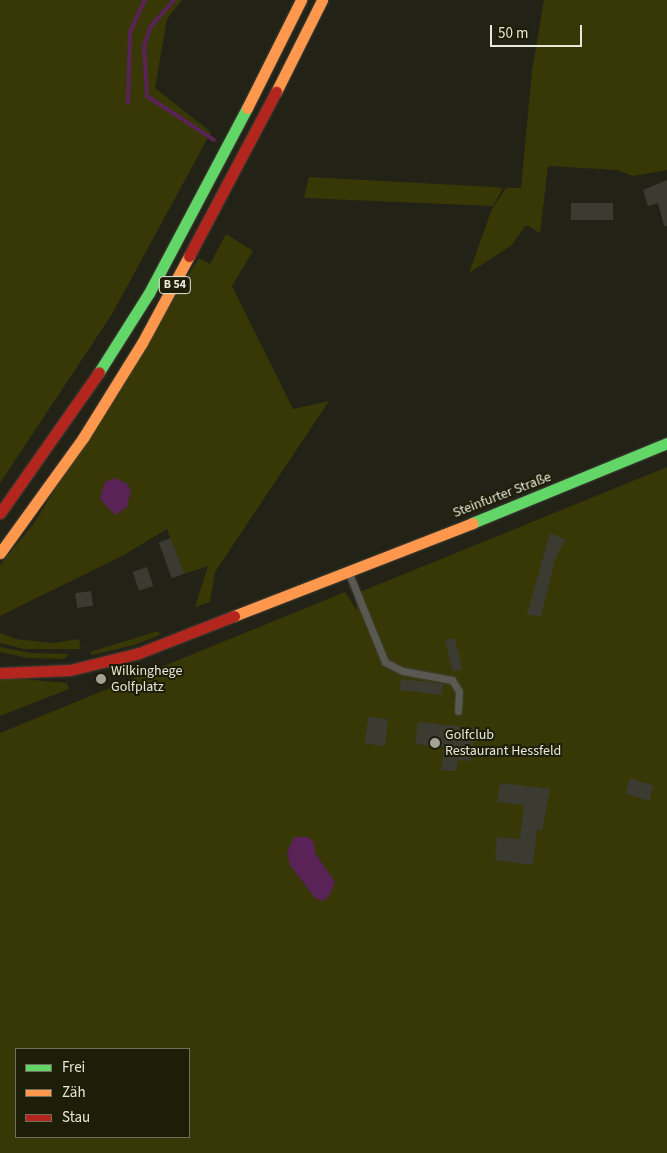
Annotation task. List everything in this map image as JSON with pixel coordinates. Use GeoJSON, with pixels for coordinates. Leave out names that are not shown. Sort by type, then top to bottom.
{"type":"FeatureCollection","features":[{"type":"Feature","properties":{"kind":"main road","name":"B 54"},"geometry":{"type":"LineString","coordinates":[[0,513],[73,413],[149,293],[238,127],[301,0]]}},
{"type":"Feature","properties":{"kind":"main road","name":"B 54"},"geometry":{"type":"LineString","coordinates":[[0,553],[83,438],[142,343],[223,197],[322,0]]}},
{"type":"Feature","properties":{"kind":"main road","name":"Steinfurter Straße"},"geometry":{"type":"LineString","coordinates":[[0,673],[84,668],[139,653],[667,443]]}},
{"type":"Feature","properties":{"kind":"main road","name":"Steinfurter Straße"},"geometry":{"type":"LineString","coordinates":[[0,660],[42,672]]}},
{"type":"Feature","properties":{"kind":"lane"},"geometry":{"type":"LineString","coordinates":[[348,571],[385,662],[402,671],[452,680],[459,691],[458,711]]}},
{"type":"Feature","properties":{"kind":"shaded area"},"geometry":{"type":"Polygon","coordinates":[[[0,0],[182,0],[167,19],[155,88],[211,132],[112,314],[0,483],[0,0]]]}},
{"type":"Feature","properties":{"kind":"shaded area"},"geometry":{"type":"Polygon","coordinates":[[[544,0],[667,0],[667,170],[633,176],[617,170],[548,166],[540,233],[526,225],[512,245],[469,273],[492,209],[506,188],[521,188],[532,71],[544,0]]]}},
{"type":"Feature","properties":{"kind":"shaded area"},"geometry":{"type":"Polygon","coordinates":[[[309,177],[503,188],[493,206],[304,198],[309,177]]]}},
{"type":"Feature","properties":{"kind":"shaded area"},"geometry":{"type":"Polygon","coordinates":[[[226,234],[253,251],[232,286],[293,409],[329,401],[215,572],[210,602],[195,607],[208,566],[184,574],[167,529],[124,555],[0,616],[0,565],[34,523],[199,258],[210,264],[226,234]]]}},
{"type":"Feature","properties":{"kind":"shaded area"},"geometry":{"type":"Polygon","coordinates":[[[667,467],[667,1153],[0,1153],[0,733],[345,592],[357,611],[355,594],[667,467]]]}},
{"type":"Feature","properties":{"kind":"shaded area"},"geometry":{"type":"Polygon","coordinates":[[[115,478],[126,483],[131,490],[127,507],[115,515],[100,499],[105,482],[115,478]]]}},
{"type":"Feature","properties":{"kind":"shaded area"},"geometry":{"type":"Polygon","coordinates":[[[158,631],[160,635],[134,645],[92,655],[90,652],[158,631]]]}},
{"type":"Feature","properties":{"kind":"shaded area"},"geometry":{"type":"Polygon","coordinates":[[[0,633],[16,639],[53,643],[79,639],[81,649],[24,649],[0,643],[0,633]]]}},
{"type":"Feature","properties":{"kind":"shaded area"},"geometry":{"type":"Polygon","coordinates":[[[0,647],[31,653],[69,654],[64,659],[28,658],[0,652],[0,647]]]}},
{"type":"Feature","properties":{"kind":"shaded area"},"geometry":{"type":"Polygon","coordinates":[[[0,677],[67,683],[69,689],[0,716],[0,677]]]}},
{"type":"Feature","properties":{"kind":"shaded area"},"geometry":{"type":"Polygon","coordinates":[[[294,837],[308,837],[314,842],[315,853],[335,882],[329,896],[323,901],[315,898],[290,865],[287,853],[294,837]]]}},
{"type":"Feature","properties":{"kind":"building"},"geometry":{"type":"Polygon","coordinates":[[[667,180],[667,226],[664,226],[658,203],[648,206],[643,190],[667,180]]]}},
{"type":"Feature","properties":{"kind":"building"},"geometry":{"type":"Polygon","coordinates":[[[571,203],[613,203],[613,220],[571,220],[571,203]]]}},
{"type":"Feature","properties":{"kind":"building"},"geometry":{"type":"Polygon","coordinates":[[[550,533],[565,539],[554,563],[541,617],[527,614],[550,533]]]}},
{"type":"Feature","properties":{"kind":"building"},"geometry":{"type":"Polygon","coordinates":[[[171,538],[184,574],[172,578],[159,542],[171,538]]]}},
{"type":"Feature","properties":{"kind":"building"},"geometry":{"type":"Polygon","coordinates":[[[147,567],[153,586],[139,591],[133,572],[147,567]]]}},
{"type":"Feature","properties":{"kind":"building"},"geometry":{"type":"Polygon","coordinates":[[[91,591],[93,606],[77,608],[75,593],[91,591]]]}},
{"type":"Feature","properties":{"kind":"building"},"geometry":{"type":"Polygon","coordinates":[[[455,638],[462,669],[452,671],[445,640],[455,638]]]}},
{"type":"Feature","properties":{"kind":"building"},"geometry":{"type":"Polygon","coordinates":[[[401,679],[443,684],[441,695],[400,690],[401,679]]]}},
{"type":"Feature","properties":{"kind":"building"},"geometry":{"type":"Polygon","coordinates":[[[368,717],[388,719],[385,746],[365,744],[368,717]]]}},
{"type":"Feature","properties":{"kind":"building"},"geometry":{"type":"Polygon","coordinates":[[[418,722],[475,728],[471,761],[458,760],[456,771],[441,770],[444,747],[415,744],[418,722]]]}},
{"type":"Feature","properties":{"kind":"building"},"geometry":{"type":"Polygon","coordinates":[[[630,778],[654,786],[649,801],[625,793],[630,778]]]}},
{"type":"Feature","properties":{"kind":"building"},"geometry":{"type":"Polygon","coordinates":[[[500,783],[550,789],[542,830],[537,830],[533,865],[495,860],[497,837],[520,839],[524,805],[497,802],[500,783]]]}},
{"type":"Feature","properties":{"kind":"waterway"},"geometry":{"type":"LineString","coordinates":[[128,103],[130,32],[145,0]]}},
{"type":"Feature","properties":{"kind":"waterway"},"geometry":{"type":"LineString","coordinates":[[174,0],[150,28],[144,46],[147,96],[214,140]]}},
{"type":"Feature","properties":{"kind":"traffic: fast"},"geometry":{"type":"LineString","coordinates":[[99,372],[149,293],[247,108]]}},
{"type":"Feature","properties":{"kind":"traffic: fast"},"geometry":{"type":"LineString","coordinates":[[472,523],[667,443]]}},
{"type":"Feature","properties":{"kind":"traffic: slow"},"geometry":{"type":"LineString","coordinates":[[247,108],[301,0]]}},
{"type":"Feature","properties":{"kind":"traffic: slow"},"geometry":{"type":"LineString","coordinates":[[276,92],[322,0]]}},
{"type":"Feature","properties":{"kind":"traffic: slow"},"geometry":{"type":"LineString","coordinates":[[0,553],[83,438],[142,343],[189,256]]}},
{"type":"Feature","properties":{"kind":"traffic: slow"},"geometry":{"type":"LineString","coordinates":[[234,616],[472,523]]}},
{"type":"Feature","properties":{"kind":"traffic: jam"},"geometry":{"type":"LineString","coordinates":[[189,256],[276,92]]}},
{"type":"Feature","properties":{"kind":"traffic: jam"},"geometry":{"type":"LineString","coordinates":[[0,513],[99,372]]}},
{"type":"Feature","properties":{"kind":"traffic: jam"},"geometry":{"type":"LineString","coordinates":[[0,673],[70,670],[139,653],[234,616]]}},
{"type":"Feature","properties":{"kind":"place","name":"Wilkinghege Golfplatz"},"geometry":{"type":"Point","coordinates":[101,679]}},
{"type":"Feature","properties":{"kind":"place","name":"Golfclub Restaurant Hessfeld"},"geometry":{"type":"Point","coordinates":[435,743]}}]}
